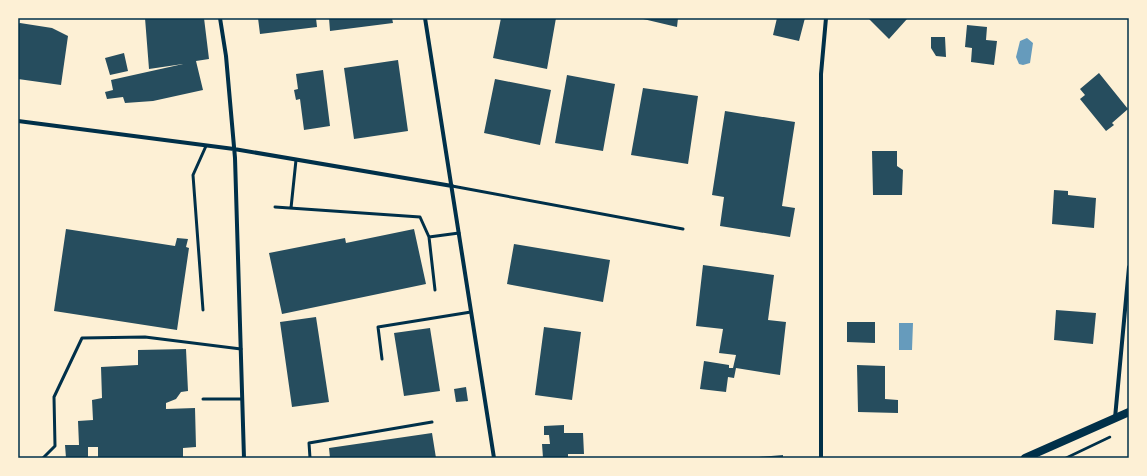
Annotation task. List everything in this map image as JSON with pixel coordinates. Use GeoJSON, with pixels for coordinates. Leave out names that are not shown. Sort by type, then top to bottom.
{"type":"FeatureCollection","features":[{"type":"Feature","properties":{"kind":"main road"},"geometry":{"type":"LineString","coordinates":[[1025,458],[1129,412]]}},
{"type":"Feature","properties":{"kind":"street"},"geometry":{"type":"LineString","coordinates":[[220,18],[226,56],[234,149],[244,458]]}},
{"type":"Feature","properties":{"kind":"street"},"geometry":{"type":"LineString","coordinates":[[425,18],[460,233],[494,458]]}},
{"type":"Feature","properties":{"kind":"street"},"geometry":{"type":"LineString","coordinates":[[821,458],[821,74],[826,18]]}},
{"type":"Feature","properties":{"kind":"street"},"geometry":{"type":"LineString","coordinates":[[18,121],[234,149],[452,186]]}},
{"type":"Feature","properties":{"kind":"street"},"geometry":{"type":"LineString","coordinates":[[1114,418],[1129,267]]}},
{"type":"Feature","properties":{"kind":"lane"},"geometry":{"type":"LineString","coordinates":[[203,310],[193,175],[206,146]]}},
{"type":"Feature","properties":{"kind":"lane"},"geometry":{"type":"LineString","coordinates":[[291,208],[296,160]]}},
{"type":"Feature","properties":{"kind":"lane"},"geometry":{"type":"LineString","coordinates":[[452,186],[683,229]]}},
{"type":"Feature","properties":{"kind":"lane"},"geometry":{"type":"LineString","coordinates":[[275,206],[420,217],[429,237],[435,290]]}},
{"type":"Feature","properties":{"kind":"lane"},"geometry":{"type":"LineString","coordinates":[[429,237],[460,233]]}},
{"type":"Feature","properties":{"kind":"lane"},"geometry":{"type":"LineString","coordinates":[[382,360],[378,327],[471,312]]}},
{"type":"Feature","properties":{"kind":"lane"},"geometry":{"type":"LineString","coordinates":[[43,458],[55,446],[54,397],[82,338],[145,337],[241,349]]}},
{"type":"Feature","properties":{"kind":"lane"},"geometry":{"type":"LineString","coordinates":[[203,399],[242,399]]}},
{"type":"Feature","properties":{"kind":"lane"},"geometry":{"type":"LineString","coordinates":[[310,458],[309,443],[432,422]]}},
{"type":"Feature","properties":{"kind":"path"},"geometry":{"type":"LineString","coordinates":[[1066,458],[1115,435]]}},
{"type":"Feature","properties":{"kind":"water"},"geometry":{"type":"Polygon","coordinates":[[[1027,38],[1033,43],[1030,63],[1023,65],[1019,64],[1016,57],[1020,41],[1027,38]]]}},
{"type":"Feature","properties":{"kind":"water"},"geometry":{"type":"Polygon","coordinates":[[[899,323],[913,323],[912,350],[899,350],[899,323]]]}},
{"type":"Feature","properties":{"kind":"building"},"geometry":{"type":"Polygon","coordinates":[[[145,18],[204,18],[209,59],[196,61],[203,90],[153,101],[125,103],[123,97],[107,99],[105,92],[113,90],[111,80],[183,64],[149,69],[145,18]]]}},
{"type":"Feature","properties":{"kind":"building"},"geometry":{"type":"Polygon","coordinates":[[[258,18],[316,18],[317,27],[260,34],[258,18]]]}},
{"type":"Feature","properties":{"kind":"building"},"geometry":{"type":"Polygon","coordinates":[[[329,18],[392,18],[393,23],[330,31],[329,18]]]}},
{"type":"Feature","properties":{"kind":"building"},"geometry":{"type":"Polygon","coordinates":[[[501,18],[556,18],[547,69],[493,58],[501,18]]]}},
{"type":"Feature","properties":{"kind":"building"},"geometry":{"type":"Polygon","coordinates":[[[639,18],[678,18],[677,27],[639,18]]]}},
{"type":"Feature","properties":{"kind":"building"},"geometry":{"type":"Polygon","coordinates":[[[777,18],[805,18],[799,41],[773,35],[777,18]]]}},
{"type":"Feature","properties":{"kind":"building"},"geometry":{"type":"Polygon","coordinates":[[[868,18],[906,18],[907,19],[889,39],[868,18]]]}},
{"type":"Feature","properties":{"kind":"building"},"geometry":{"type":"Polygon","coordinates":[[[20,23],[52,28],[68,36],[61,85],[18,79],[18,24],[20,23]]]}},
{"type":"Feature","properties":{"kind":"building"},"geometry":{"type":"Polygon","coordinates":[[[967,25],[987,27],[986,40],[997,41],[994,65],[971,62],[972,48],[965,47],[967,25]]]}},
{"type":"Feature","properties":{"kind":"building"},"geometry":{"type":"Polygon","coordinates":[[[931,37],[945,37],[946,57],[936,56],[931,48],[931,37]]]}},
{"type":"Feature","properties":{"kind":"building"},"geometry":{"type":"Polygon","coordinates":[[[124,53],[128,71],[110,75],[105,58],[124,53]]]}},
{"type":"Feature","properties":{"kind":"building"},"geometry":{"type":"Polygon","coordinates":[[[398,60],[408,131],[354,139],[344,68],[398,60]]]}},
{"type":"Feature","properties":{"kind":"building"},"geometry":{"type":"Polygon","coordinates":[[[323,70],[330,126],[304,130],[300,99],[296,100],[294,90],[298,89],[296,74],[323,70]]]}},
{"type":"Feature","properties":{"kind":"building"},"geometry":{"type":"Polygon","coordinates":[[[1099,73],[1128,109],[1112,123],[1114,125],[1106,131],[1080,99],[1085,95],[1080,89],[1099,73]]]}},
{"type":"Feature","properties":{"kind":"building"},"geometry":{"type":"Polygon","coordinates":[[[567,75],[615,84],[603,151],[555,143],[567,75]]]}},
{"type":"Feature","properties":{"kind":"building"},"geometry":{"type":"Polygon","coordinates":[[[495,79],[551,90],[540,145],[484,133],[495,79]]]}},
{"type":"Feature","properties":{"kind":"building"},"geometry":{"type":"Polygon","coordinates":[[[643,88],[698,96],[688,164],[631,155],[643,88]]]}},
{"type":"Feature","properties":{"kind":"building"},"geometry":{"type":"Polygon","coordinates":[[[725,111],[795,122],[782,206],[795,208],[790,237],[720,226],[724,197],[712,195],[725,111]]]}},
{"type":"Feature","properties":{"kind":"building"},"geometry":{"type":"Polygon","coordinates":[[[872,151],[897,151],[897,166],[903,170],[902,195],[873,195],[872,151]]]}},
{"type":"Feature","properties":{"kind":"building"},"geometry":{"type":"Polygon","coordinates":[[[1054,190],[1068,191],[1068,195],[1096,198],[1094,228],[1052,224],[1054,190]]]}},
{"type":"Feature","properties":{"kind":"building"},"geometry":{"type":"Polygon","coordinates":[[[66,229],[175,246],[177,238],[188,239],[186,247],[189,248],[177,330],[54,311],[66,229]]]}},
{"type":"Feature","properties":{"kind":"building"},"geometry":{"type":"Polygon","coordinates":[[[414,229],[426,284],[282,314],[269,253],[345,238],[346,243],[414,229]]]}},
{"type":"Feature","properties":{"kind":"building"},"geometry":{"type":"Polygon","coordinates":[[[514,244],[610,260],[603,302],[507,284],[514,244]]]}},
{"type":"Feature","properties":{"kind":"building"},"geometry":{"type":"Polygon","coordinates":[[[703,265],[774,275],[768,320],[786,322],[780,375],[736,368],[734,378],[728,377],[726,392],[700,389],[704,361],[729,365],[729,368],[733,368],[736,355],[719,353],[723,329],[696,326],[703,265]]]}},
{"type":"Feature","properties":{"kind":"building"},"geometry":{"type":"Polygon","coordinates":[[[1056,310],[1096,313],[1093,344],[1054,340],[1056,310]]]}},
{"type":"Feature","properties":{"kind":"building"},"geometry":{"type":"Polygon","coordinates":[[[316,317],[329,402],[292,407],[280,322],[316,317]]]}},
{"type":"Feature","properties":{"kind":"building"},"geometry":{"type":"Polygon","coordinates":[[[847,322],[875,322],[875,343],[847,342],[847,322]]]}},
{"type":"Feature","properties":{"kind":"building"},"geometry":{"type":"Polygon","coordinates":[[[544,327],[581,332],[572,400],[535,395],[544,327]]]}},
{"type":"Feature","properties":{"kind":"building"},"geometry":{"type":"Polygon","coordinates":[[[430,328],[440,391],[404,396],[394,333],[430,328]]]}},
{"type":"Feature","properties":{"kind":"building"},"geometry":{"type":"Polygon","coordinates":[[[186,349],[188,391],[181,392],[176,399],[166,403],[166,409],[195,408],[196,447],[183,448],[183,458],[98,458],[98,447],[88,447],[88,458],[66,458],[65,445],[79,445],[78,421],[93,420],[92,400],[102,398],[101,367],[138,365],[138,350],[186,349]]]}},
{"type":"Feature","properties":{"kind":"building"},"geometry":{"type":"Polygon","coordinates":[[[857,365],[885,366],[885,399],[898,400],[898,413],[858,412],[857,365]]]}},
{"type":"Feature","properties":{"kind":"building"},"geometry":{"type":"Polygon","coordinates":[[[466,387],[468,401],[456,402],[454,389],[466,387]]]}},
{"type":"Feature","properties":{"kind":"building"},"geometry":{"type":"Polygon","coordinates":[[[564,425],[564,433],[583,433],[584,454],[568,454],[568,458],[543,458],[542,444],[550,444],[549,435],[544,435],[544,426],[564,425]]]}},
{"type":"Feature","properties":{"kind":"building"},"geometry":{"type":"Polygon","coordinates":[[[432,433],[436,458],[330,458],[329,448],[432,433]]]}},
{"type":"Feature","properties":{"kind":"building"},"geometry":{"type":"Polygon","coordinates":[[[783,455],[783,458],[759,458],[759,457],[783,455]]]}}]}
